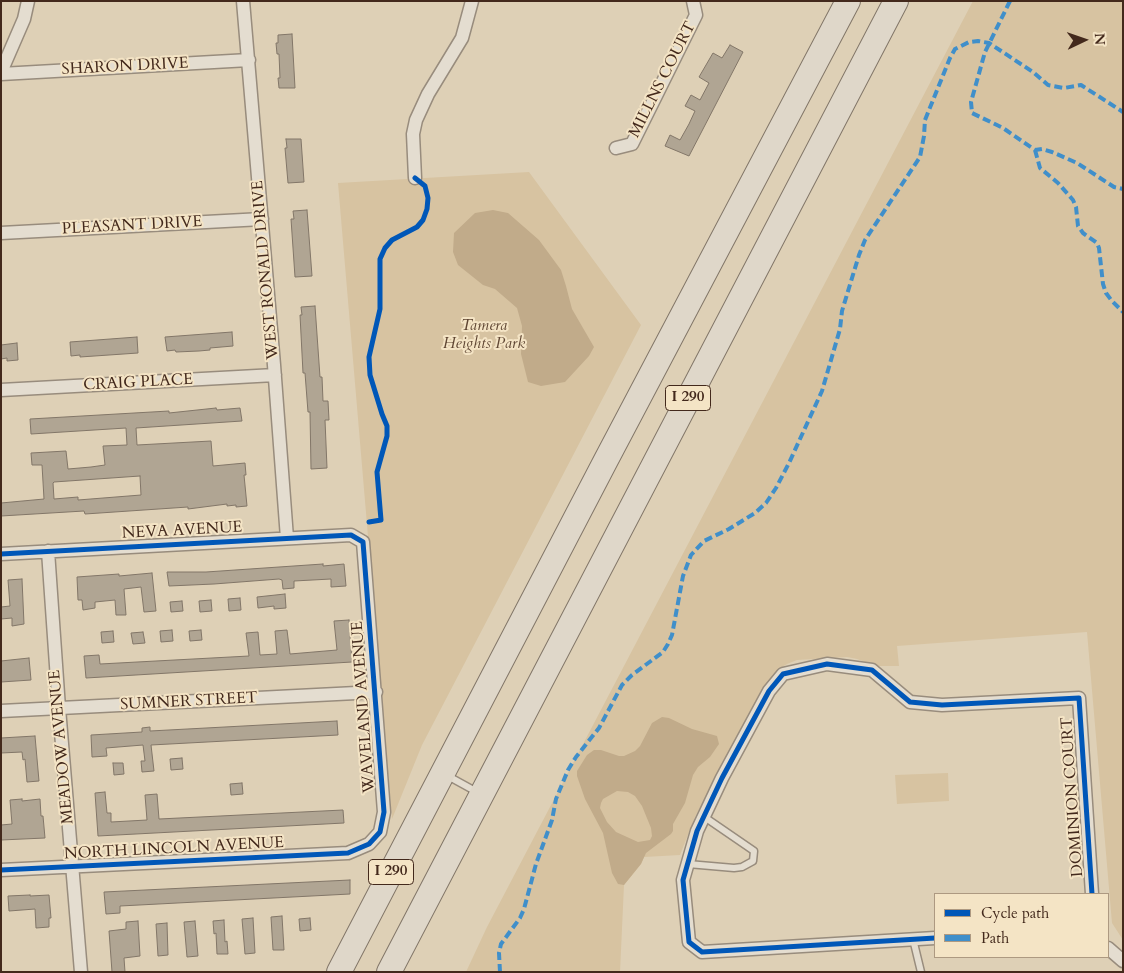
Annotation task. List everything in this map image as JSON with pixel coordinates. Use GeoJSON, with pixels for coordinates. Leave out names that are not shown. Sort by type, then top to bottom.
{"type":"FeatureCollection","features":[{"type":"Feature","properties":{"kind":"highway","name":"I 290"},"geometry":{"type":"LineString","coordinates":[[340,972],[606,460],[848,1]]}},
{"type":"Feature","properties":{"kind":"highway","name":"I 290"},"geometry":{"type":"LineString","coordinates":[[388,972],[896,1]]}},
{"type":"Feature","properties":{"kind":"street"},"geometry":{"type":"LineString","coordinates":[[1,73],[24,19],[28,1]]}},
{"type":"Feature","properties":{"kind":"street","name":"WEST RONALD DRIVE"},"geometry":{"type":"LineString","coordinates":[[243,1],[287,538]]}},
{"type":"Feature","properties":{"kind":"street"},"geometry":{"type":"LineString","coordinates":[[415,178],[413,134],[416,120],[428,94],[462,38],[472,1]]}},
{"type":"Feature","properties":{"kind":"street","name":"MILLNS COURT"},"geometry":{"type":"LineString","coordinates":[[616,148],[632,144],[696,15],[693,1]]}},
{"type":"Feature","properties":{"kind":"street","name":"SHARON DRIVE"},"geometry":{"type":"LineString","coordinates":[[1,73],[249,60]]}},
{"type":"Feature","properties":{"kind":"street","name":"PLEASANT DRIVE"},"geometry":{"type":"LineString","coordinates":[[1,233],[262,219]]}},
{"type":"Feature","properties":{"kind":"street","name":"CRAIG PLACE"},"geometry":{"type":"LineString","coordinates":[[1,390],[275,375]]}},
{"type":"Feature","properties":{"kind":"street","name":"NEVA AVENUE"},"geometry":{"type":"LineString","coordinates":[[1,554],[351,535],[363,542]]}},
{"type":"Feature","properties":{"kind":"street","name":"WAVELAND AVENUE"},"geometry":{"type":"LineString","coordinates":[[348,853],[369,844],[380,832],[384,812],[363,542]]}},
{"type":"Feature","properties":{"kind":"street","name":"MEADOW AVENUE"},"geometry":{"type":"LineString","coordinates":[[48,551],[81,972]]}},
{"type":"Feature","properties":{"kind":"street","name":"DOMINION COURT"},"geometry":{"type":"LineString","coordinates":[[704,816],[722,778],[769,691],[783,674],[827,664],[872,670],[910,702],[942,705],[1079,698],[1092,893]]}},
{"type":"Feature","properties":{"kind":"street","name":"SUMNER STREET"},"geometry":{"type":"LineString","coordinates":[[1,711],[376,692]]}},
{"type":"Feature","properties":{"kind":"street"},"geometry":{"type":"LineString","coordinates":[[704,816],[696,831],[683,880],[688,942],[702,952],[934,938]]}},
{"type":"Feature","properties":{"kind":"street","name":"NORTH LINCOLN AVENUE"},"geometry":{"type":"LineString","coordinates":[[1,870],[348,853]]}},
{"type":"Feature","properties":{"kind":"street"},"geometry":{"type":"LineString","coordinates":[[1109,949],[1123,962]]}},
{"type":"Feature","properties":{"kind":"lane"},"geometry":{"type":"LineString","coordinates":[[443,773],[481,794]]}},
{"type":"Feature","properties":{"kind":"lane"},"geometry":{"type":"LineString","coordinates":[[688,864],[734,868],[742,867],[753,861],[754,851],[704,816]]}},
{"type":"Feature","properties":{"kind":"lane"},"geometry":{"type":"LineString","coordinates":[[913,939],[921,972]]}},
{"type":"Feature","properties":{"kind":"green space"},"geometry":{"type":"Polygon","coordinates":[[[973,1],[1123,1],[1123,940],[1112,923],[1087,632],[897,646],[899,666],[876,666],[847,657],[797,660],[787,664],[779,669],[764,687],[695,817],[680,855],[644,857],[641,864],[624,885],[620,972],[466,972],[487,927],[973,1]]]}},
{"type":"Feature","properties":{"kind":"green space","name":"Tamera Heights Park"},"geometry":{"type":"Polygon","coordinates":[[[529,172],[641,325],[422,745],[392,819],[338,183],[529,172]]]}},
{"type":"Feature","properties":{"kind":"green space"},"geometry":{"type":"Polygon","coordinates":[[[948,773],[949,801],[897,804],[895,775],[948,773]]]}},
{"type":"Feature","properties":{"kind":"shaded area"},"geometry":{"type":"Polygon","coordinates":[[[493,210],[508,213],[539,240],[561,270],[572,309],[594,347],[589,356],[565,382],[541,386],[528,382],[521,354],[522,326],[517,308],[495,289],[483,285],[458,265],[453,252],[454,233],[475,213],[493,210]]]}},
{"type":"Feature","properties":{"kind":"shaded area"},"geometry":{"type":"Polygon","coordinates":[[[662,717],[669,718],[692,729],[717,736],[719,744],[693,775],[685,803],[673,824],[671,834],[646,853],[641,864],[624,885],[618,884],[612,873],[603,833],[585,799],[577,771],[587,755],[594,750],[601,750],[619,756],[635,751],[640,746],[652,723],[662,717]],[[617,791],[603,799],[600,808],[607,822],[616,832],[638,842],[650,840],[652,836],[651,828],[642,806],[635,796],[628,792],[617,791]]]}},
{"type":"Feature","properties":{"kind":"building"},"geometry":{"type":"Polygon","coordinates":[[[292,34],[295,88],[279,88],[279,54],[277,54],[276,43],[278,43],[278,35],[292,34]]]}},
{"type":"Feature","properties":{"kind":"building"},"geometry":{"type":"Polygon","coordinates":[[[730,45],[743,52],[689,156],[665,146],[670,135],[680,140],[689,124],[695,111],[685,106],[691,95],[700,100],[709,83],[699,77],[713,53],[722,58],[730,45]]]}},
{"type":"Feature","properties":{"kind":"building"},"geometry":{"type":"Polygon","coordinates":[[[286,139],[301,139],[304,182],[288,183],[286,139]]]}},
{"type":"Feature","properties":{"kind":"building"},"geometry":{"type":"Polygon","coordinates":[[[307,210],[312,276],[295,277],[291,219],[294,219],[293,211],[307,210]]]}},
{"type":"Feature","properties":{"kind":"building"},"geometry":{"type":"Polygon","coordinates":[[[315,306],[320,377],[322,377],[323,401],[328,401],[329,420],[325,420],[327,468],[311,469],[310,412],[308,412],[305,373],[303,373],[300,315],[302,315],[301,307],[315,306]]]}},
{"type":"Feature","properties":{"kind":"building"},"geometry":{"type":"Polygon","coordinates":[[[232,332],[233,346],[199,351],[167,351],[165,337],[232,332]]]}},
{"type":"Feature","properties":{"kind":"building"},"geometry":{"type":"Polygon","coordinates":[[[137,337],[138,353],[71,356],[70,342],[137,337]]]}},
{"type":"Feature","properties":{"kind":"building"},"geometry":{"type":"Polygon","coordinates":[[[17,343],[18,360],[7,361],[7,358],[1,359],[1,345],[17,343]]]}},
{"type":"Feature","properties":{"kind":"building"},"geometry":{"type":"Polygon","coordinates":[[[216,408],[217,410],[240,408],[242,421],[136,428],[137,445],[211,441],[213,466],[245,463],[246,475],[244,475],[247,506],[236,507],[236,505],[227,506],[227,504],[188,509],[188,507],[85,514],[84,511],[1,516],[1,503],[44,499],[42,465],[32,465],[31,453],[66,451],[68,469],[105,465],[103,446],[127,445],[126,428],[31,434],[30,419],[169,411],[169,413],[216,408]],[[140,476],[53,483],[54,499],[78,497],[78,500],[141,495],[140,476]]]}},
{"type":"Feature","properties":{"kind":"building"},"geometry":{"type":"Polygon","coordinates":[[[323,564],[323,566],[344,564],[346,586],[331,587],[331,579],[294,581],[294,588],[283,589],[282,580],[279,579],[169,586],[167,572],[206,572],[323,564]]]}},
{"type":"Feature","properties":{"kind":"building"},"geometry":{"type":"Polygon","coordinates":[[[152,573],[156,611],[144,612],[141,587],[124,589],[126,615],[116,615],[115,600],[95,602],[95,608],[83,610],[82,600],[78,600],[77,577],[152,573]]]}},
{"type":"Feature","properties":{"kind":"building"},"geometry":{"type":"Polygon","coordinates":[[[22,579],[24,624],[12,626],[12,618],[1,619],[1,607],[10,606],[8,580],[22,579]]]}},
{"type":"Feature","properties":{"kind":"building"},"geometry":{"type":"Polygon","coordinates":[[[285,594],[286,608],[274,609],[274,606],[258,608],[257,597],[285,594]]]}},
{"type":"Feature","properties":{"kind":"building"},"geometry":{"type":"Polygon","coordinates":[[[240,598],[241,610],[229,611],[228,599],[240,598]]]}},
{"type":"Feature","properties":{"kind":"building"},"geometry":{"type":"Polygon","coordinates":[[[211,600],[212,611],[200,612],[199,601],[211,600]]]}},
{"type":"Feature","properties":{"kind":"building"},"geometry":{"type":"Polygon","coordinates":[[[182,601],[183,611],[171,612],[170,602],[182,601]]]}},
{"type":"Feature","properties":{"kind":"building"},"geometry":{"type":"Polygon","coordinates":[[[349,620],[352,662],[86,678],[84,656],[99,655],[100,664],[249,656],[246,633],[258,632],[260,655],[277,654],[275,631],[287,630],[290,654],[337,650],[334,621],[349,620]]]}},
{"type":"Feature","properties":{"kind":"building"},"geometry":{"type":"Polygon","coordinates":[[[172,630],[173,641],[161,642],[160,631],[172,630]]]}},
{"type":"Feature","properties":{"kind":"building"},"geometry":{"type":"Polygon","coordinates":[[[201,630],[202,640],[190,641],[189,631],[201,630]]]}},
{"type":"Feature","properties":{"kind":"building"},"geometry":{"type":"Polygon","coordinates":[[[113,631],[114,642],[102,643],[101,632],[113,631]]]}},
{"type":"Feature","properties":{"kind":"building"},"geometry":{"type":"Polygon","coordinates":[[[143,632],[145,643],[133,644],[131,633],[143,632]]]}},
{"type":"Feature","properties":{"kind":"building"},"geometry":{"type":"Polygon","coordinates":[[[29,658],[31,680],[1,682],[1,661],[29,658]]]}},
{"type":"Feature","properties":{"kind":"building"},"geometry":{"type":"Polygon","coordinates":[[[337,721],[338,735],[151,745],[154,771],[142,772],[141,761],[145,761],[143,745],[106,748],[107,756],[92,757],[91,735],[142,732],[142,728],[150,727],[150,731],[337,721]]]}},
{"type":"Feature","properties":{"kind":"building"},"geometry":{"type":"Polygon","coordinates":[[[35,736],[39,781],[27,782],[25,759],[23,760],[22,752],[1,753],[1,738],[35,736]]]}},
{"type":"Feature","properties":{"kind":"building"},"geometry":{"type":"Polygon","coordinates":[[[182,758],[183,769],[171,770],[170,759],[182,758]]]}},
{"type":"Feature","properties":{"kind":"building"},"geometry":{"type":"Polygon","coordinates":[[[113,763],[123,763],[124,774],[114,775],[113,763]]]}},
{"type":"Feature","properties":{"kind":"building"},"geometry":{"type":"Polygon","coordinates":[[[242,783],[243,794],[231,795],[230,784],[242,783]]]}},
{"type":"Feature","properties":{"kind":"building"},"geometry":{"type":"Polygon","coordinates":[[[105,792],[107,813],[111,813],[111,822],[147,820],[145,795],[157,794],[159,819],[343,810],[344,823],[98,836],[95,793],[105,792]]]}},
{"type":"Feature","properties":{"kind":"building"},"geometry":{"type":"Polygon","coordinates":[[[22,799],[22,801],[40,799],[45,838],[1,840],[1,825],[12,824],[10,800],[22,799]]]}},
{"type":"Feature","properties":{"kind":"building"},"geometry":{"type":"Polygon","coordinates":[[[350,880],[350,894],[120,906],[120,913],[106,914],[104,892],[350,880]]]}},
{"type":"Feature","properties":{"kind":"building"},"geometry":{"type":"Polygon","coordinates":[[[49,895],[51,918],[49,918],[49,927],[36,928],[35,909],[9,911],[8,896],[49,895]]]}},
{"type":"Feature","properties":{"kind":"building"},"geometry":{"type":"Polygon","coordinates":[[[282,916],[284,950],[273,950],[271,917],[282,916]]]}},
{"type":"Feature","properties":{"kind":"building"},"geometry":{"type":"Polygon","coordinates":[[[253,918],[255,953],[245,954],[242,919],[253,918]]]}},
{"type":"Feature","properties":{"kind":"building"},"geometry":{"type":"Polygon","coordinates":[[[310,918],[311,930],[300,931],[299,919],[310,918]]]}},
{"type":"Feature","properties":{"kind":"building"},"geometry":{"type":"Polygon","coordinates":[[[224,920],[225,942],[227,941],[228,954],[217,954],[216,933],[214,934],[213,921],[224,920]]]}},
{"type":"Feature","properties":{"kind":"building"},"geometry":{"type":"Polygon","coordinates":[[[138,921],[140,956],[124,958],[125,972],[112,972],[109,931],[126,929],[126,922],[138,921]]]}},
{"type":"Feature","properties":{"kind":"building"},"geometry":{"type":"Polygon","coordinates":[[[195,921],[198,956],[187,957],[184,922],[195,921]]]}},
{"type":"Feature","properties":{"kind":"building"},"geometry":{"type":"Polygon","coordinates":[[[167,923],[168,955],[158,956],[156,924],[167,923]]]}},
{"type":"Feature","properties":{"kind":"marked path"},"geometry":{"type":"LineString","coordinates":[[1010,1],[985,52],[971,102],[972,113],[1003,128],[1035,150],[1042,149],[1052,152],[1077,163],[1114,187],[1123,189]]}},
{"type":"Feature","properties":{"kind":"marked path"},"geometry":{"type":"LineString","coordinates":[[500,972],[499,953],[501,944],[520,918],[524,909],[536,864],[552,820],[556,799],[568,770],[599,728],[622,685],[632,675],[663,652],[668,644],[672,635],[683,576],[691,555],[704,541],[729,529],[755,513],[766,503],[789,463],[822,391],[840,329],[842,311],[865,240],[920,157],[925,120],[955,49],[969,42],[989,43],[1033,72],[1048,85],[1064,88],[1081,85],[1123,112]]}},
{"type":"Feature","properties":{"kind":"marked path"},"geometry":{"type":"LineString","coordinates":[[1035,150],[1040,168],[1058,183],[1073,200],[1076,207],[1078,226],[1083,233],[1097,243],[1106,293],[1123,312]]}},
{"type":"Feature","properties":{"kind":"cycle path"},"geometry":{"type":"LineString","coordinates":[[369,522],[381,520],[377,472],[387,436],[387,426],[370,375],[369,357],[380,309],[380,259],[385,248],[392,240],[417,227],[423,220],[428,198],[425,186],[415,178]]}},
{"type":"Feature","properties":{"kind":"cycle path"},"geometry":{"type":"LineString","coordinates":[[1,554],[351,535],[363,542],[384,812],[380,832],[369,844],[348,853],[1,870]]}},
{"type":"Feature","properties":{"kind":"cycle path"},"geometry":{"type":"LineString","coordinates":[[934,938],[702,952],[689,942],[683,880],[697,831],[722,778],[769,691],[783,674],[827,664],[872,670],[910,702],[942,705],[1079,698],[1092,893]]}}]}
